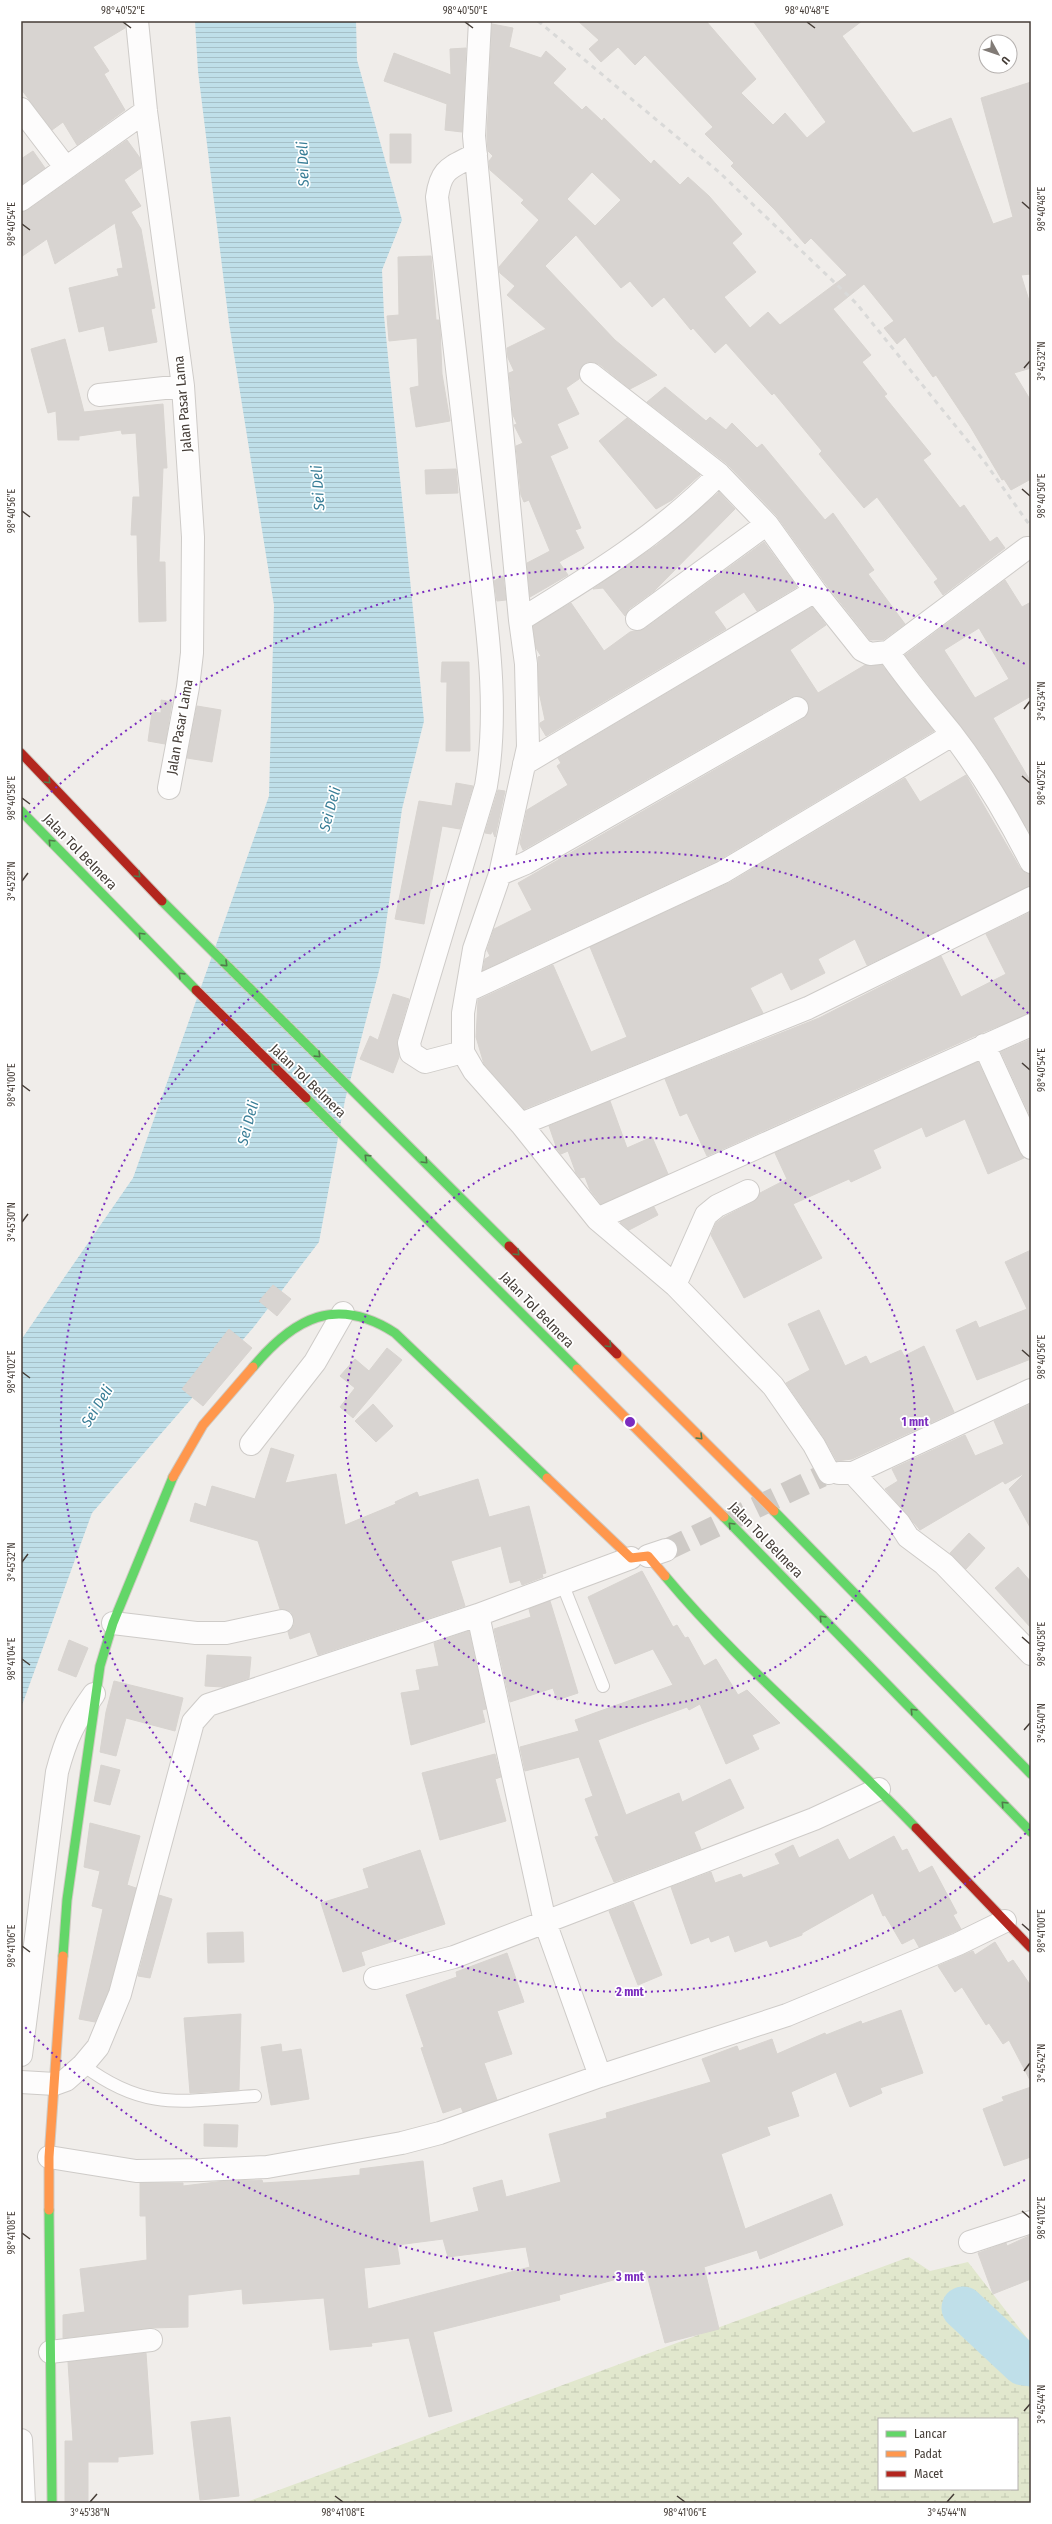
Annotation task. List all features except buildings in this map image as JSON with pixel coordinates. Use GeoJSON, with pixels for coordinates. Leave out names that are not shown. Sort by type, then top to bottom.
{"type":"FeatureCollection","features":[{"type":"Feature","properties":{"kind":"main road","name":"Jalan Tol Belmera"},"geometry":{"type":"LineString","coordinates":[[21,753],[197,937],[397,1133],[754,1490],[1031,1774]]}},
{"type":"Feature","properties":{"kind":"main road","name":"Jalan Tol Belmera"},"geometry":{"type":"LineString","coordinates":[[21,811],[168,963],[394,1184],[735,1528],[1031,1832]]}},
{"type":"Feature","properties":{"kind":"main road"},"geometry":{"type":"LineString","coordinates":[[52,2503],[49,2157],[67,1900],[93,1726],[94,1694],[100,1666],[114,1623],[167,1487],[203,1425],[280,1337],[307,1320],[319,1316],[343,1313],[376,1320],[395,1333],[648,1555],[696,1613],[879,1789],[1031,1948]]}},
{"type":"Feature","properties":{"kind":"street","name":"Jalan Pasar Lama"},"geometry":{"type":"LineString","coordinates":[[137,21],[146,111],[184,386],[193,537],[192,653],[188,687],[169,788]]}},
{"type":"Feature","properties":{"kind":"street"},"geometry":{"type":"LineString","coordinates":[[480,21],[474,136],[520,620],[526,664],[528,747],[500,874],[474,949],[466,991],[462,1032],[463,1052],[474,1071],[521,1124],[598,1219],[674,1285],[772,1386],[810,1439],[826,1474],[853,1473],[1031,1390]]}},
{"type":"Feature","properties":{"kind":"street"},"geometry":{"type":"LineString","coordinates":[[21,109],[66,168]]}},
{"type":"Feature","properties":{"kind":"street"},"geometry":{"type":"LineString","coordinates":[[21,200],[146,111]]}},
{"type":"Feature","properties":{"kind":"street"},"geometry":{"type":"LineString","coordinates":[[463,1052],[425,1062],[412,1052],[409,1044],[486,786],[492,752],[493,707],[481,579],[437,197],[439,180],[444,173],[476,154]]}},
{"type":"Feature","properties":{"kind":"street"},"geometry":{"type":"LineString","coordinates":[[591,374],[720,474],[767,524],[815,591],[862,650],[870,654],[888,652],[922,626],[955,604],[1027,548]]}},
{"type":"Feature","properties":{"kind":"street"},"geometry":{"type":"LineString","coordinates":[[99,395],[184,386]]}},
{"type":"Feature","properties":{"kind":"street"},"geometry":{"type":"LineString","coordinates":[[520,620],[590,577],[679,511],[720,474]]}},
{"type":"Feature","properties":{"kind":"street"},"geometry":{"type":"LineString","coordinates":[[637,619],[767,524]]}},
{"type":"Feature","properties":{"kind":"street"},"geometry":{"type":"LineString","coordinates":[[524,764],[815,591]]}},
{"type":"Feature","properties":{"kind":"street"},"geometry":{"type":"LineString","coordinates":[[888,652],[912,688],[952,735],[997,799],[1031,862]]}},
{"type":"Feature","properties":{"kind":"street"},"geometry":{"type":"LineString","coordinates":[[500,874],[526,863],[797,708]]}},
{"type":"Feature","properties":{"kind":"street"},"geometry":{"type":"LineString","coordinates":[[466,991],[723,872],[952,735]]}},
{"type":"Feature","properties":{"kind":"street"},"geometry":{"type":"LineString","coordinates":[[521,1124],[808,1008],[1031,898]]}},
{"type":"Feature","properties":{"kind":"street"},"geometry":{"type":"LineString","coordinates":[[598,1219],[984,1044],[1031,1025]]}},
{"type":"Feature","properties":{"kind":"street"},"geometry":{"type":"LineString","coordinates":[[984,1044],[1031,1148]]}},
{"type":"Feature","properties":{"kind":"street"},"geometry":{"type":"LineString","coordinates":[[674,1285],[706,1215],[717,1206],[748,1191]]}},
{"type":"Feature","properties":{"kind":"street"},"geometry":{"type":"LineString","coordinates":[[251,1444],[316,1362],[343,1313]]}},
{"type":"Feature","properties":{"kind":"street"},"geometry":{"type":"LineString","coordinates":[[853,1473],[898,1523],[908,1537],[944,1564],[1031,1654]]}},
{"type":"Feature","properties":{"kind":"street"},"geometry":{"type":"LineString","coordinates":[[21,2082],[55,2084],[66,2080],[83,2065],[98,2047],[120,1994],[193,1722],[208,1705],[222,1699],[478,1615],[562,1583],[648,1555]]}},
{"type":"Feature","properties":{"kind":"street"},"geometry":{"type":"LineString","coordinates":[[478,1615],[545,1922],[600,2076]]}},
{"type":"Feature","properties":{"kind":"street"},"geometry":{"type":"LineString","coordinates":[[114,1623],[196,1633],[226,1633],[282,1621]]}},
{"type":"Feature","properties":{"kind":"street"},"geometry":{"type":"LineString","coordinates":[[21,2055],[41,1900],[52,1798],[65,1740],[94,1694]]}},
{"type":"Feature","properties":{"kind":"street"},"geometry":{"type":"LineString","coordinates":[[376,1978],[454,1957],[814,1819],[879,1789]]}},
{"type":"Feature","properties":{"kind":"street"},"geometry":{"type":"LineString","coordinates":[[41,1900],[67,1900]]}},
{"type":"Feature","properties":{"kind":"street"},"geometry":{"type":"LineString","coordinates":[[49,2157],[136,2171],[268,2167],[363,2151],[440,2133],[600,2076],[787,2015],[958,1944],[1005,1921]]}},
{"type":"Feature","properties":{"kind":"street"},"geometry":{"type":"LineString","coordinates":[[970,2242],[1031,2222]]}},
{"type":"Feature","properties":{"kind":"street"},"geometry":{"type":"LineString","coordinates":[[50,2352],[151,2340]]}},
{"type":"Feature","properties":{"kind":"street"},"geometry":{"type":"LineString","coordinates":[[21,2440],[24,2503]]}},
{"type":"Feature","properties":{"kind":"lane"},"geometry":{"type":"LineString","coordinates":[[562,1583],[603,1686]]}},
{"type":"Feature","properties":{"kind":"lane"},"geometry":{"type":"LineString","coordinates":[[83,2065],[104,2081],[126,2092],[147,2098],[171,2101],[255,2096]]}},
{"type":"Feature","properties":{"kind":"green space"},"geometry":{"type":"Polygon","coordinates":[[[909,2257],[930,2271],[968,2262],[1031,2343],[1031,2503],[244,2503],[909,2257]]]}},
{"type":"Feature","properties":{"kind":"water","name":"Sei Deli"},"geometry":{"type":"Polygon","coordinates":[[[195,21],[356,21],[357,60],[402,220],[382,270],[384,316],[424,721],[402,809],[380,967],[345,1100],[319,1242],[253,1328],[92,1513],[21,1708],[21,1340],[133,1178],[269,796],[274,605],[229,323],[198,71],[195,21]]]}},
{"type":"Feature","properties":{"kind":"waterway"},"geometry":{"type":"LineString","coordinates":[[963,2308],[1023,2364],[1031,2365]]}},
{"type":"Feature","properties":{"kind":"tunnel"},"geometry":{"type":"LineString","coordinates":[[666,1550],[822,1476]]}},
{"type":"Feature","properties":{"kind":"railway"},"geometry":{"type":"LineString","coordinates":[[538,21],[719,172],[856,303],[984,461],[1031,527]]}},
{"type":"Feature","properties":{"kind":"traffic: fast"},"geometry":{"type":"LineString","coordinates":[[21,811],[196,990]]}},
{"type":"Feature","properties":{"kind":"traffic: fast"},"geometry":{"type":"LineString","coordinates":[[162,901],[509,1246]]}},
{"type":"Feature","properties":{"kind":"traffic: fast"},"geometry":{"type":"LineString","coordinates":[[306,1098],[577,1369]]}},
{"type":"Feature","properties":{"kind":"traffic: fast"},"geometry":{"type":"LineString","coordinates":[[253,1367],[268,1350],[284,1336],[300,1325],[317,1317],[335,1314],[354,1315],[374,1322],[395,1333],[547,1478]]}},
{"type":"Feature","properties":{"kind":"traffic: fast"},"geometry":{"type":"LineString","coordinates":[[63,1956],[67,1900],[100,1666],[113,1623],[173,1477]]}},
{"type":"Feature","properties":{"kind":"traffic: fast"},"geometry":{"type":"LineString","coordinates":[[774,1511],[1031,1774]]}},
{"type":"Feature","properties":{"kind":"traffic: fast"},"geometry":{"type":"LineString","coordinates":[[724,1517],[1031,1832]]}},
{"type":"Feature","properties":{"kind":"traffic: fast"},"geometry":{"type":"LineString","coordinates":[[665,1576],[725,1642],[885,1796],[916,1828]]}},
{"type":"Feature","properties":{"kind":"traffic: fast"},"geometry":{"type":"LineString","coordinates":[[49,2210],[52,2503]]}},
{"type":"Feature","properties":{"kind":"traffic: slow"},"geometry":{"type":"LineString","coordinates":[[617,1354],[774,1511]]}},
{"type":"Feature","properties":{"kind":"traffic: slow"},"geometry":{"type":"LineString","coordinates":[[173,1477],[203,1425],[253,1367]]}},
{"type":"Feature","properties":{"kind":"traffic: slow"},"geometry":{"type":"LineString","coordinates":[[577,1369],[724,1517]]}},
{"type":"Feature","properties":{"kind":"traffic: slow"},"geometry":{"type":"LineString","coordinates":[[547,1478],[631,1558],[648,1556],[665,1576]]}},
{"type":"Feature","properties":{"kind":"traffic: slow"},"geometry":{"type":"LineString","coordinates":[[49,2210],[49,2157],[63,1956]]}},
{"type":"Feature","properties":{"kind":"traffic: jam"},"geometry":{"type":"LineString","coordinates":[[21,753],[162,901]]}},
{"type":"Feature","properties":{"kind":"traffic: jam"},"geometry":{"type":"LineString","coordinates":[[196,990],[306,1098]]}},
{"type":"Feature","properties":{"kind":"traffic: jam"},"geometry":{"type":"LineString","coordinates":[[509,1246],[617,1354]]}},
{"type":"Feature","properties":{"kind":"traffic: jam"},"geometry":{"type":"LineString","coordinates":[[916,1828],[1031,1948]]}}]}
